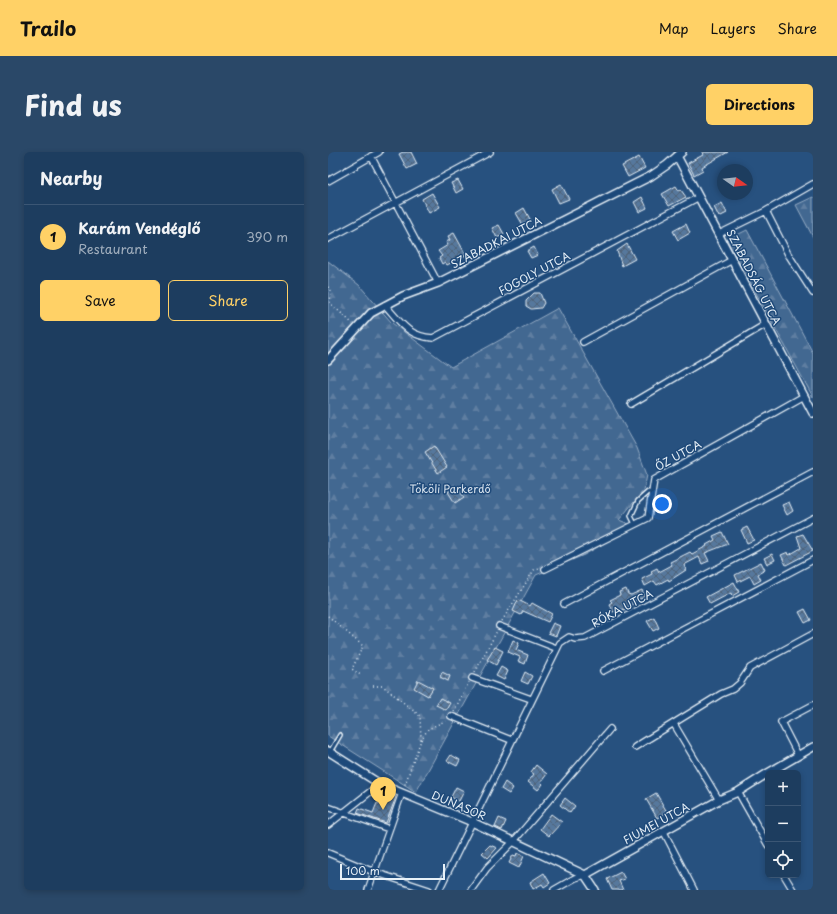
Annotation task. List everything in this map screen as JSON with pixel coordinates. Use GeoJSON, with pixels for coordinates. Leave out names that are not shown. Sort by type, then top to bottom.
{"type":"FeatureCollection","features":[{"type":"Feature","properties":{"kind":"street"},"geometry":{"type":"LineString","coordinates":[[328,181],[380,152]]}},
{"type":"Feature","properties":{"kind":"street"},"geometry":{"type":"LineString","coordinates":[[328,239],[490,152]]}},
{"type":"Feature","properties":{"kind":"street","name":"SZABADSÁG UTCA"},"geometry":{"type":"LineString","coordinates":[[678,153],[698,197],[720,234],[732,260],[813,413]]}},
{"type":"Feature","properties":{"kind":"street","name":"SZABADKAI UTCA"},"geometry":{"type":"LineString","coordinates":[[328,360],[371,313],[403,296],[438,283],[651,176],[667,165],[678,153]]}},
{"type":"Feature","properties":{"kind":"street"},"geometry":{"type":"LineString","coordinates":[[371,156],[438,283]]}},
{"type":"Feature","properties":{"kind":"street"},"geometry":{"type":"LineString","coordinates":[[720,234],[766,211],[813,184]]}},
{"type":"Feature","properties":{"kind":"street","name":"FOGOLY UTCA"},"geometry":{"type":"LineString","coordinates":[[385,305],[408,332],[421,337],[433,338],[698,197]]}},
{"type":"Feature","properties":{"kind":"street"},"geometry":{"type":"LineString","coordinates":[[766,211],[788,254],[813,293]]}},
{"type":"Feature","properties":{"kind":"street"},"geometry":{"type":"LineString","coordinates":[[583,342],[732,260]]}},
{"type":"Feature","properties":{"kind":"street"},"geometry":{"type":"LineString","coordinates":[[631,404],[766,324]]}},
{"type":"Feature","properties":{"kind":"street","name":"ŐZ UTCA"},"geometry":{"type":"LineString","coordinates":[[545,569],[648,518],[654,480],[804,396]]}},
{"type":"Feature","properties":{"kind":"street"},"geometry":{"type":"LineString","coordinates":[[564,604],[813,472]]}},
{"type":"Feature","properties":{"kind":"street","name":"RÓKA UTCA"},"geometry":{"type":"LineString","coordinates":[[556,648],[569,637],[575,639],[585,638],[813,517]]}},
{"type":"Feature","properties":{"kind":"street"},"geometry":{"type":"LineString","coordinates":[[603,671],[813,560]]}},
{"type":"Feature","properties":{"kind":"street"},"geometry":{"type":"LineString","coordinates":[[439,890],[556,648],[499,626]]}},
{"type":"Feature","properties":{"kind":"street"},"geometry":{"type":"LineString","coordinates":[[635,747],[721,694],[733,689],[740,684],[750,668],[813,634]]}},
{"type":"Feature","properties":{"kind":"street"},"geometry":{"type":"LineString","coordinates":[[472,678],[532,699]]}},
{"type":"Feature","properties":{"kind":"street"},"geometry":{"type":"LineString","coordinates":[[798,755],[781,722],[813,705]]}},
{"type":"Feature","properties":{"kind":"street"},"geometry":{"type":"LineString","coordinates":[[451,716],[511,740]]}},
{"type":"Feature","properties":{"kind":"street"},"geometry":{"type":"LineString","coordinates":[[674,724],[719,800]]}},
{"type":"Feature","properties":{"kind":"street"},"geometry":{"type":"LineString","coordinates":[[471,890],[487,868],[514,842],[610,729]]}},
{"type":"Feature","properties":{"kind":"street","name":"FIUMEI UTCA"},"geometry":{"type":"LineString","coordinates":[[773,770],[813,747]]}},
{"type":"Feature","properties":{"kind":"street","name":"DUNASOR"},"geometry":{"type":"LineString","coordinates":[[329,751],[380,784],[472,822],[585,875]]}},
{"type":"Feature","properties":{"kind":"street","name":"FIUMEI UTCA"},"geometry":{"type":"LineString","coordinates":[[554,890],[664,832],[719,800],[738,792],[765,775]]}},
{"type":"Feature","properties":{"kind":"street"},"geometry":{"type":"LineString","coordinates":[[328,825],[380,784]]}},
{"type":"Feature","properties":{"kind":"street"},"geometry":{"type":"LineString","coordinates":[[738,792],[766,842]]}},
{"type":"Feature","properties":{"kind":"street"},"geometry":{"type":"LineString","coordinates":[[368,890],[402,793]]}},
{"type":"Feature","properties":{"kind":"street"},"geometry":{"type":"LineString","coordinates":[[328,807],[389,829]]}},
{"type":"Feature","properties":{"kind":"street"},"geometry":{"type":"LineString","coordinates":[[664,832],[694,890]]}},
{"type":"Feature","properties":{"kind":"street"},"geometry":{"type":"LineString","coordinates":[[328,853],[374,872],[429,890]]}},
{"type":"Feature","properties":{"kind":"street"},"geometry":{"type":"LineString","coordinates":[[585,875],[595,890]]}},
{"type":"Feature","properties":{"kind":"street"},"geometry":{"type":"LineString","coordinates":[[786,878],[793,890]]}},
{"type":"Feature","properties":{"kind":"lane"},"geometry":{"type":"LineString","coordinates":[[635,524],[631,516],[638,501],[648,492],[652,493]]}},
{"type":"Feature","properties":{"kind":"lane"},"geometry":{"type":"LineString","coordinates":[[329,751],[340,735]]}},
{"type":"Feature","properties":{"kind":"path"},"geometry":{"type":"LineString","coordinates":[[328,287],[331,290],[330,303],[357,328]]}},
{"type":"Feature","properties":{"kind":"path"},"geometry":{"type":"LineString","coordinates":[[402,793],[421,740],[428,729],[449,719],[499,626],[534,570],[545,569]]}},
{"type":"Feature","properties":{"kind":"path"},"geometry":{"type":"LineString","coordinates":[[328,616],[363,646],[352,669],[362,676]]}},
{"type":"Feature","properties":{"kind":"path"},"geometry":{"type":"LineString","coordinates":[[373,686],[383,686],[420,716],[421,740]]}},
{"type":"Feature","properties":{"kind":"green space"},"geometry":{"type":"Polygon","coordinates":[[[813,197],[813,237],[796,205],[813,197]]]}},
{"type":"Feature","properties":{"kind":"green space"},"geometry":{"type":"Polygon","coordinates":[[[747,230],[813,353],[813,397],[727,240],[747,230]]]}},
{"type":"Feature","properties":{"kind":"green space","name":"Tököli Parkerdő"},"geometry":{"type":"Polygon","coordinates":[[[328,261],[359,285],[392,323],[451,367],[558,308],[637,448],[647,475],[644,490],[619,520],[634,526],[584,555],[536,575],[416,792],[328,736],[328,261]]]}},
{"type":"Feature","properties":{"kind":"building"},"geometry":{"type":"Polygon","coordinates":[[[403,152],[411,152],[417,164],[407,169],[399,154],[403,152]]]}},
{"type":"Feature","properties":{"kind":"building"},"geometry":{"type":"Polygon","coordinates":[[[702,152],[728,152],[702,167],[703,170],[694,175],[688,163],[703,155],[702,152]]]}},
{"type":"Feature","properties":{"kind":"building"},"geometry":{"type":"Polygon","coordinates":[[[639,157],[645,168],[628,177],[622,166],[639,157]]]}},
{"type":"Feature","properties":{"kind":"building"},"geometry":{"type":"Polygon","coordinates":[[[458,180],[463,189],[456,193],[451,183],[458,180]]]}},
{"type":"Feature","properties":{"kind":"building"},"geometry":{"type":"Polygon","coordinates":[[[561,184],[569,199],[559,203],[552,189],[561,184]]]}},
{"type":"Feature","properties":{"kind":"building"},"geometry":{"type":"Polygon","coordinates":[[[676,186],[686,197],[669,206],[662,194],[676,186]]]}},
{"type":"Feature","properties":{"kind":"building"},"geometry":{"type":"Polygon","coordinates":[[[432,193],[440,207],[429,213],[422,199],[432,193]]]}},
{"type":"Feature","properties":{"kind":"building"},"geometry":{"type":"Polygon","coordinates":[[[642,197],[647,208],[639,212],[634,202],[642,197]]]}},
{"type":"Feature","properties":{"kind":"building"},"geometry":{"type":"Polygon","coordinates":[[[722,203],[727,213],[719,217],[714,207],[722,203]]]}},
{"type":"Feature","properties":{"kind":"building"},"geometry":{"type":"Polygon","coordinates":[[[524,208],[531,221],[523,225],[516,213],[524,208]]]}},
{"type":"Feature","properties":{"kind":"building"},"geometry":{"type":"Polygon","coordinates":[[[686,224],[690,233],[678,240],[673,231],[686,224]]]}},
{"type":"Feature","properties":{"kind":"building"},"geometry":{"type":"Polygon","coordinates":[[[499,225],[504,234],[497,238],[492,228],[499,225]]]}},
{"type":"Feature","properties":{"kind":"building"},"geometry":{"type":"Polygon","coordinates":[[[454,233],[466,255],[447,265],[445,262],[442,264],[439,258],[442,256],[438,251],[448,245],[446,242],[450,240],[448,236],[454,233]]]}},
{"type":"Feature","properties":{"kind":"building"},"geometry":{"type":"Polygon","coordinates":[[[627,244],[635,259],[622,266],[617,251],[627,244]]]}},
{"type":"Feature","properties":{"kind":"building"},"geometry":{"type":"Polygon","coordinates":[[[534,247],[538,255],[531,258],[527,251],[534,247]]]}},
{"type":"Feature","properties":{"kind":"building"},"geometry":{"type":"Polygon","coordinates":[[[534,293],[540,293],[544,303],[541,308],[531,309],[526,306],[526,301],[534,293]]]}},
{"type":"Feature","properties":{"kind":"building"},"geometry":{"type":"Polygon","coordinates":[[[434,446],[447,467],[438,473],[425,452],[434,446]]]}},
{"type":"Feature","properties":{"kind":"building"},"geometry":{"type":"Polygon","coordinates":[[[456,486],[464,497],[455,503],[448,492],[456,486]]]}},
{"type":"Feature","properties":{"kind":"building"},"geometry":{"type":"Polygon","coordinates":[[[789,502],[793,511],[787,515],[782,505],[789,502]]]}},
{"type":"Feature","properties":{"kind":"building"},"geometry":{"type":"Polygon","coordinates":[[[747,527],[754,540],[747,543],[741,530],[747,527]]]}},
{"type":"Feature","properties":{"kind":"building"},"geometry":{"type":"Polygon","coordinates":[[[722,532],[728,544],[705,553],[709,561],[702,564],[699,557],[684,565],[686,570],[669,581],[668,579],[657,585],[654,581],[645,586],[642,579],[652,574],[651,571],[657,568],[659,572],[672,565],[670,562],[690,552],[692,554],[707,546],[706,545],[715,540],[713,536],[722,532]]]}},
{"type":"Feature","properties":{"kind":"building"},"geometry":{"type":"Polygon","coordinates":[[[803,534],[813,551],[786,565],[781,555],[788,552],[789,555],[801,548],[797,536],[803,534]]]}},
{"type":"Feature","properties":{"kind":"building"},"geometry":{"type":"Polygon","coordinates":[[[772,554],[775,560],[767,564],[764,558],[772,554]]]}},
{"type":"Feature","properties":{"kind":"building"},"geometry":{"type":"Polygon","coordinates":[[[761,562],[765,570],[758,574],[761,580],[754,584],[750,576],[738,582],[735,575],[761,562]]]}},
{"type":"Feature","properties":{"kind":"building"},"geometry":{"type":"Polygon","coordinates":[[[734,582],[739,592],[732,596],[731,593],[710,604],[706,597],[734,582]]]}},
{"type":"Feature","properties":{"kind":"building"},"geometry":{"type":"Polygon","coordinates":[[[626,589],[628,594],[631,595],[642,590],[645,597],[632,602],[633,604],[629,606],[630,607],[624,610],[613,612],[609,604],[612,602],[610,600],[620,595],[619,592],[626,589]]]}},
{"type":"Feature","properties":{"kind":"building"},"geometry":{"type":"Polygon","coordinates":[[[518,600],[530,606],[532,603],[552,614],[548,622],[523,611],[521,615],[513,611],[518,600]]]}},
{"type":"Feature","properties":{"kind":"building"},"geometry":{"type":"Polygon","coordinates":[[[805,609],[811,620],[805,623],[799,612],[805,609]]]}},
{"type":"Feature","properties":{"kind":"building"},"geometry":{"type":"Polygon","coordinates":[[[654,617],[659,628],[653,631],[647,621],[654,617]]]}},
{"type":"Feature","properties":{"kind":"building"},"geometry":{"type":"Polygon","coordinates":[[[553,623],[560,626],[556,636],[548,633],[553,623]]]}},
{"type":"Feature","properties":{"kind":"building"},"geometry":{"type":"Polygon","coordinates":[[[513,640],[519,643],[516,650],[528,655],[525,664],[518,661],[520,657],[508,652],[513,640]]]}},
{"type":"Feature","properties":{"kind":"building"},"geometry":{"type":"Polygon","coordinates":[[[495,647],[503,651],[496,665],[487,660],[495,647]]]}},
{"type":"Feature","properties":{"kind":"building"},"geometry":{"type":"Polygon","coordinates":[[[501,667],[508,671],[504,680],[496,676],[501,667]]]}},
{"type":"Feature","properties":{"kind":"building"},"geometry":{"type":"Polygon","coordinates":[[[442,672],[450,676],[448,681],[440,677],[442,672]]]}},
{"type":"Feature","properties":{"kind":"building"},"geometry":{"type":"Polygon","coordinates":[[[525,672],[532,676],[528,684],[521,681],[525,672]]]}},
{"type":"Feature","properties":{"kind":"building"},"geometry":{"type":"Polygon","coordinates":[[[418,680],[433,688],[428,696],[414,688],[418,680]]]}},
{"type":"Feature","properties":{"kind":"building"},"geometry":{"type":"Polygon","coordinates":[[[440,698],[450,703],[446,710],[436,705],[440,698]]]}},
{"type":"Feature","properties":{"kind":"building"},"geometry":{"type":"Polygon","coordinates":[[[451,755],[460,760],[457,766],[447,761],[451,755]]]}},
{"type":"Feature","properties":{"kind":"building"},"geometry":{"type":"Polygon","coordinates":[[[536,765],[547,774],[541,782],[543,784],[538,790],[528,782],[534,774],[531,772],[536,765]]]}},
{"type":"Feature","properties":{"kind":"building"},"geometry":{"type":"Polygon","coordinates":[[[505,782],[513,788],[509,794],[501,789],[505,782]]]}},
{"type":"Feature","properties":{"kind":"building"},"geometry":{"type":"Polygon","coordinates":[[[456,787],[464,791],[459,801],[451,797],[456,787]]]}},
{"type":"Feature","properties":{"kind":"building"},"geometry":{"type":"Polygon","coordinates":[[[385,793],[396,797],[386,823],[357,813],[359,808],[373,813],[377,803],[381,804],[385,793]]]}},
{"type":"Feature","properties":{"kind":"building"},"geometry":{"type":"Polygon","coordinates":[[[656,793],[667,812],[657,818],[646,799],[656,793]]]}},
{"type":"Feature","properties":{"kind":"building"},"geometry":{"type":"Polygon","coordinates":[[[565,798],[575,806],[570,813],[560,805],[565,798]]]}},
{"type":"Feature","properties":{"kind":"building"},"geometry":{"type":"Polygon","coordinates":[[[551,814],[562,822],[549,836],[540,829],[551,814]]]}},
{"type":"Feature","properties":{"kind":"building"},"geometry":{"type":"Polygon","coordinates":[[[499,818],[506,821],[502,830],[495,827],[499,818]]]}},
{"type":"Feature","properties":{"kind":"building"},"geometry":{"type":"Polygon","coordinates":[[[490,845],[497,848],[488,858],[482,853],[490,845]]]}},
{"type":"Feature","properties":{"kind":"building"},"geometry":{"type":"Polygon","coordinates":[[[517,853],[524,856],[519,868],[509,863],[513,855],[516,856],[517,853]]]}},
{"type":"Feature","properties":{"kind":"building"},"geometry":{"type":"Polygon","coordinates":[[[621,872],[625,879],[619,881],[623,890],[612,890],[607,879],[621,872]]]}},
{"type":"Feature","properties":{"kind":"building"},"geometry":{"type":"Polygon","coordinates":[[[544,873],[550,883],[544,887],[542,884],[533,889],[530,882],[544,873]]]}},
{"type":"Feature","properties":{"kind":"place","name":"Karám Vendéglő"},"geometry":{"type":"Point","coordinates":[383,810]}}]}
